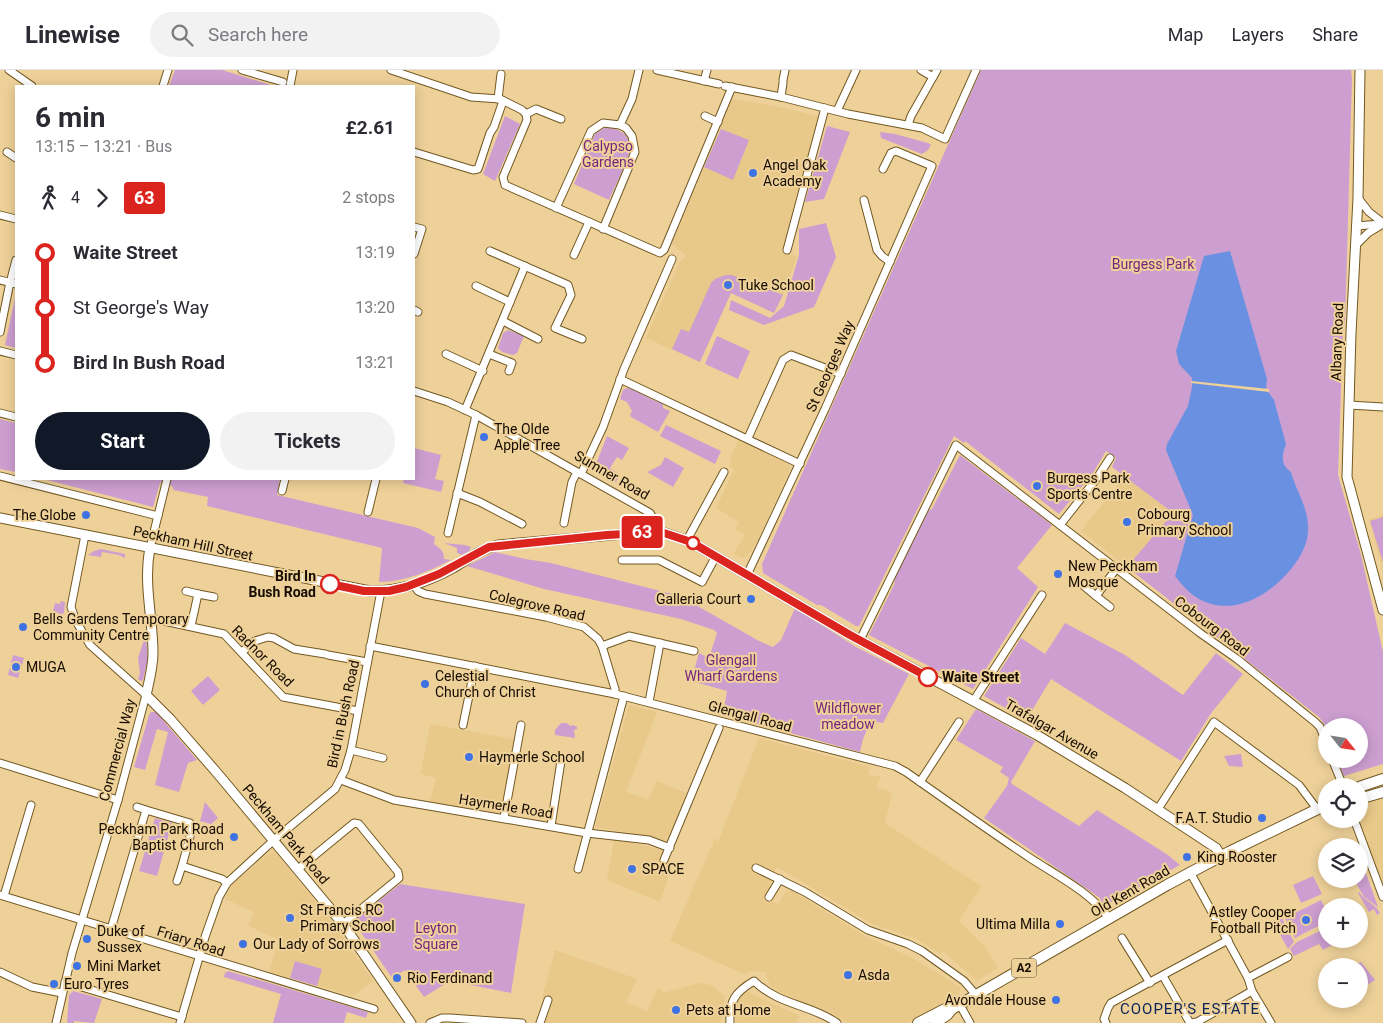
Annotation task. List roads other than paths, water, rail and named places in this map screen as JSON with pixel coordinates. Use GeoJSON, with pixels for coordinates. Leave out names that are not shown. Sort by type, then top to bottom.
{"type":"FeatureCollection","features":[{"type":"Feature","properties":{"kind":"highway"},"geometry":{"type":"LineString","coordinates":[[1368,784],[1383,779]]}},
{"type":"Feature","properties":{"kind":"highway"},"geometry":{"type":"LineString","coordinates":[[1368,796],[1383,792]]}},
{"type":"Feature","properties":{"kind":"highway","name":"Old Kent Road"},"geometry":{"type":"LineString","coordinates":[[935,1023],[976,995],[1190,872],[1318,809]]}},
{"type":"Feature","properties":{"kind":"highway","name":"Old Kent Road"},"geometry":{"type":"LineString","coordinates":[[918,1023],[945,1010],[956,1007]]}},
{"type":"Feature","properties":{"kind":"main road","name":"Albany Road"},"geometry":{"type":"LineString","coordinates":[[1360,70],[1358,198],[1348,405],[1347,477],[1383,610]]}},
{"type":"Feature","properties":{"kind":"main road","name":"Peckham Hill Street"},"geometry":{"type":"LineString","coordinates":[[0,518],[356,590],[380,591],[397,589],[413,584],[450,569],[484,549],[506,544],[656,532]]}},
{"type":"Feature","properties":{"kind":"main road"},"geometry":{"type":"LineString","coordinates":[[656,532],[687,540],[860,640]]}},
{"type":"Feature","properties":{"kind":"main road","name":"Commercial Way"},"geometry":{"type":"LineString","coordinates":[[146,695],[153,658],[148,583],[150,548]]}},
{"type":"Feature","properties":{"kind":"main road","name":"Trafalgar Avenue"},"geometry":{"type":"LineString","coordinates":[[860,640],[974,700],[1070,754],[1216,848],[1221,856]]}},
{"type":"Feature","properties":{"kind":"main road","name":"Peckham Park Road"},"geometry":{"type":"LineString","coordinates":[[146,695],[171,720],[298,869],[342,924],[411,1023]]}},
{"type":"Feature","properties":{"kind":"street"},"geometry":{"type":"LineString","coordinates":[[9,70],[31,85]]}},
{"type":"Feature","properties":{"kind":"street"},"geometry":{"type":"LineString","coordinates":[[163,85],[168,70]]}},
{"type":"Feature","properties":{"kind":"street"},"geometry":{"type":"LineString","coordinates":[[242,70],[286,84],[294,70]]}},
{"type":"Feature","properties":{"kind":"street"},"geometry":{"type":"LineString","coordinates":[[391,70],[471,97],[501,100],[526,114]]}},
{"type":"Feature","properties":{"kind":"street"},"geometry":{"type":"LineString","coordinates":[[620,125],[632,99],[639,70]]}},
{"type":"Feature","properties":{"kind":"street"},"geometry":{"type":"LineString","coordinates":[[657,70],[837,111],[908,125],[932,132],[936,130],[946,137],[976,70]]}},
{"type":"Feature","properties":{"kind":"street"},"geometry":{"type":"LineString","coordinates":[[704,81],[707,70]]}},
{"type":"Feature","properties":{"kind":"street"},"geometry":{"type":"LineString","coordinates":[[781,97],[785,70]]}},
{"type":"Feature","properties":{"kind":"street"},"geometry":{"type":"LineString","coordinates":[[908,125],[935,73],[921,70]]}},
{"type":"Feature","properties":{"kind":"street"},"geometry":{"type":"LineString","coordinates":[[837,111],[853,72]]}},
{"type":"Feature","properties":{"kind":"street"},"geometry":{"type":"LineString","coordinates":[[415,152],[473,170],[478,169],[490,132],[494,127],[501,100],[501,74]]}},
{"type":"Feature","properties":{"kind":"street"},"geometry":{"type":"LineString","coordinates":[[526,114],[527,120],[503,177],[504,183],[511,189],[660,253],[664,250],[718,122],[725,86]]}},
{"type":"Feature","properties":{"kind":"street"},"geometry":{"type":"LineString","coordinates":[[787,250],[825,108]]}},
{"type":"Feature","properties":{"kind":"street"},"geometry":{"type":"LineString","coordinates":[[526,114],[534,109],[561,119]]}},
{"type":"Feature","properties":{"kind":"street"},"geometry":{"type":"LineString","coordinates":[[705,116],[718,122]]}},
{"type":"Feature","properties":{"kind":"street"},"geometry":{"type":"LineString","coordinates":[[556,208],[590,131],[603,123],[620,125],[626,128],[632,136],[635,152],[603,229]]}},
{"type":"Feature","properties":{"kind":"street","name":"St Georges Way"},"geometry":{"type":"LineString","coordinates":[[747,574],[841,374],[932,166],[896,151],[892,153],[883,169]]}},
{"type":"Feature","properties":{"kind":"street"},"geometry":{"type":"LineString","coordinates":[[8,152],[15,157]]}},
{"type":"Feature","properties":{"kind":"street"},"geometry":{"type":"LineString","coordinates":[[1358,198],[1368,212],[1383,223]]}},
{"type":"Feature","properties":{"kind":"street"},"geometry":{"type":"LineString","coordinates":[[864,200],[877,250],[890,262]]}},
{"type":"Feature","properties":{"kind":"street"},"geometry":{"type":"LineString","coordinates":[[0,215],[15,219]]}},
{"type":"Feature","properties":{"kind":"street"},"geometry":{"type":"LineString","coordinates":[[574,255],[589,222]]}},
{"type":"Feature","properties":{"kind":"street"},"geometry":{"type":"LineString","coordinates":[[1356,226],[1383,223]]}},
{"type":"Feature","properties":{"kind":"street"},"geometry":{"type":"LineString","coordinates":[[1356,245],[1368,233],[1383,223]]}},
{"type":"Feature","properties":{"kind":"street"},"geometry":{"type":"LineString","coordinates":[[415,227],[422,229],[415,251]]}},
{"type":"Feature","properties":{"kind":"street"},"geometry":{"type":"LineString","coordinates":[[490,251],[568,285],[571,295],[555,328],[582,339]]}},
{"type":"Feature","properties":{"kind":"street"},"geometry":{"type":"LineString","coordinates":[[564,523],[572,482],[579,473],[603,426],[620,379],[672,259]]}},
{"type":"Feature","properties":{"kind":"street"},"geometry":{"type":"LineString","coordinates":[[465,410],[483,371],[525,266]]}},
{"type":"Feature","properties":{"kind":"street"},"geometry":{"type":"LineString","coordinates":[[0,332],[13,284],[15,268]]}},
{"type":"Feature","properties":{"kind":"street"},"geometry":{"type":"LineString","coordinates":[[0,280],[13,284]]}},
{"type":"Feature","properties":{"kind":"street"},"geometry":{"type":"LineString","coordinates":[[476,286],[510,302]]}},
{"type":"Feature","properties":{"kind":"street"},"geometry":{"type":"LineString","coordinates":[[503,322],[538,339]]}},
{"type":"Feature","properties":{"kind":"street"},"geometry":{"type":"LineString","coordinates":[[0,350],[15,355]]}},
{"type":"Feature","properties":{"kind":"street"},"geometry":{"type":"LineString","coordinates":[[446,354],[483,371]]}},
{"type":"Feature","properties":{"kind":"street"},"geometry":{"type":"LineString","coordinates":[[489,354],[512,363],[509,371]]}},
{"type":"Feature","properties":{"kind":"street"},"geometry":{"type":"LineString","coordinates":[[748,438],[782,360],[791,355],[841,374]]}},
{"type":"Feature","properties":{"kind":"street"},"geometry":{"type":"LineString","coordinates":[[620,379],[800,464]]}},
{"type":"Feature","properties":{"kind":"street","name":"Sumner Road"},"geometry":{"type":"LineString","coordinates":[[415,391],[443,400],[465,410],[650,513],[655,521],[656,532]]}},
{"type":"Feature","properties":{"kind":"street"},"geometry":{"type":"LineString","coordinates":[[1348,405],[1383,407]]}},
{"type":"Feature","properties":{"kind":"street"},"geometry":{"type":"LineString","coordinates":[[0,413],[15,417]]}},
{"type":"Feature","properties":{"kind":"street"},"geometry":{"type":"LineString","coordinates":[[448,533],[476,416]]}},
{"type":"Feature","properties":{"kind":"street","name":"Cobourg Road"},"geometry":{"type":"LineString","coordinates":[[860,640],[956,446],[1200,633],[1237,659],[1318,726]]}},
{"type":"Feature","properties":{"kind":"street"},"geometry":{"type":"LineString","coordinates":[[1060,525],[1097,478],[1110,458]]}},
{"type":"Feature","properties":{"kind":"street"},"geometry":{"type":"LineString","coordinates":[[687,540],[724,472]]}},
{"type":"Feature","properties":{"kind":"street"},"geometry":{"type":"LineString","coordinates":[[0,476],[15,480]]}},
{"type":"Feature","properties":{"kind":"street"},"geometry":{"type":"LineString","coordinates":[[16,480],[158,516]]}},
{"type":"Feature","properties":{"kind":"street","name":"Commercial Way"},"geometry":{"type":"LineString","coordinates":[[150,548],[167,480]]}},
{"type":"Feature","properties":{"kind":"street"},"geometry":{"type":"LineString","coordinates":[[282,491],[285,480]]}},
{"type":"Feature","properties":{"kind":"street"},"geometry":{"type":"LineString","coordinates":[[368,512],[376,480]]}},
{"type":"Feature","properties":{"kind":"street"},"geometry":{"type":"LineString","coordinates":[[457,493],[480,502],[522,524]]}},
{"type":"Feature","properties":{"kind":"street"},"geometry":{"type":"LineString","coordinates":[[84,535],[71,607],[76,622],[90,645],[146,695]]}},
{"type":"Feature","properties":{"kind":"street"},"geometry":{"type":"LineString","coordinates":[[622,560],[658,560],[702,582],[716,556]]}},
{"type":"Feature","properties":{"kind":"street"},"geometry":{"type":"LineString","coordinates":[[1096,596],[1116,569]]}},
{"type":"Feature","properties":{"kind":"street"},"geometry":{"type":"LineString","coordinates":[[1078,581],[1110,607]]}},
{"type":"Feature","properties":{"kind":"street","name":"Colegrove Road"},"geometry":{"type":"LineString","coordinates":[[413,584],[418,591],[425,594],[584,627],[591,632],[602,646],[615,694]]}},
{"type":"Feature","properties":{"kind":"street"},"geometry":{"type":"LineString","coordinates":[[186,591],[214,597]]}},
{"type":"Feature","properties":{"kind":"street","name":"Bird in Bush Road"},"geometry":{"type":"LineString","coordinates":[[181,1020],[199,956],[219,897],[227,883],[274,840],[335,789],[340,780],[351,750],[380,591]]}},
{"type":"Feature","properties":{"kind":"street"},"geometry":{"type":"LineString","coordinates":[[191,626],[198,594]]}},
{"type":"Feature","properties":{"kind":"street"},"geometry":{"type":"LineString","coordinates":[[974,700],[1042,595]]}},
{"type":"Feature","properties":{"kind":"street","name":"Radnor Road"},"geometry":{"type":"LineString","coordinates":[[150,618],[224,634],[283,697],[358,711]]}},
{"type":"Feature","properties":{"kind":"street"},"geometry":{"type":"LineString","coordinates":[[602,646],[629,636],[694,651]]}},
{"type":"Feature","properties":{"kind":"street"},"geometry":{"type":"LineString","coordinates":[[242,652],[255,641],[268,637],[274,638],[294,649],[367,662]]}},
{"type":"Feature","properties":{"kind":"street"},"geometry":{"type":"LineString","coordinates":[[649,702],[660,642]]}},
{"type":"Feature","properties":{"kind":"street","name":"Glengall Road"},"geometry":{"type":"LineString","coordinates":[[370,646],[624,696],[895,766],[1083,894],[1102,909],[1109,918]]}},
{"type":"Feature","properties":{"kind":"street"},"geometry":{"type":"LineString","coordinates":[[463,725],[476,666]]}},
{"type":"Feature","properties":{"kind":"street","name":"Commercial Way"},"geometry":{"type":"LineString","coordinates":[[56,1023],[62,993],[82,920],[118,800],[146,695]]}},
{"type":"Feature","properties":{"kind":"street"},"geometry":{"type":"LineString","coordinates":[[578,869],[624,696]]}},
{"type":"Feature","properties":{"kind":"street"},"geometry":{"type":"LineString","coordinates":[[920,782],[958,722]]}},
{"type":"Feature","properties":{"kind":"street"},"geometry":{"type":"LineString","coordinates":[[1158,809],[1214,722],[1299,785],[1318,803]]}},
{"type":"Feature","properties":{"kind":"street"},"geometry":{"type":"LineString","coordinates":[[504,818],[521,725]]}},
{"type":"Feature","properties":{"kind":"street"},"geometry":{"type":"LineString","coordinates":[[664,860],[718,728]]}},
{"type":"Feature","properties":{"kind":"street"},"geometry":{"type":"LineString","coordinates":[[351,750],[383,758]]}},
{"type":"Feature","properties":{"kind":"street"},"geometry":{"type":"LineString","coordinates":[[551,826],[561,761]]}},
{"type":"Feature","properties":{"kind":"street"},"geometry":{"type":"LineString","coordinates":[[0,763],[118,800]]}},
{"type":"Feature","properties":{"kind":"street","name":"Haymerle Road"},"geometry":{"type":"LineString","coordinates":[[340,780],[394,800],[587,833],[649,840],[670,848]]}},
{"type":"Feature","properties":{"kind":"street"},"geometry":{"type":"LineString","coordinates":[[2,896],[31,805]]}},
{"type":"Feature","properties":{"kind":"street"},"geometry":{"type":"LineString","coordinates":[[137,807],[190,822],[192,825],[177,881]]}},
{"type":"Feature","properties":{"kind":"street"},"geometry":{"type":"LineString","coordinates":[[112,929],[146,810]]}},
{"type":"Feature","properties":{"kind":"street"},"geometry":{"type":"LineString","coordinates":[[298,869],[354,823],[359,824],[371,838],[398,872],[399,878],[342,924]]}},
{"type":"Feature","properties":{"kind":"street"},"geometry":{"type":"LineString","coordinates":[[1357,828],[1383,897]]}},
{"type":"Feature","properties":{"kind":"street"},"geometry":{"type":"LineString","coordinates":[[182,866],[222,879],[227,883]]}},
{"type":"Feature","properties":{"kind":"street"},"geometry":{"type":"LineString","coordinates":[[756,868],[805,892],[868,930],[922,951],[954,972],[976,995]]}},
{"type":"Feature","properties":{"kind":"street"},"geometry":{"type":"LineString","coordinates":[[1190,872],[1248,978],[1252,991],[1271,1023]]}},
{"type":"Feature","properties":{"kind":"street"},"geometry":{"type":"LineString","coordinates":[[769,897],[780,879]]}},
{"type":"Feature","properties":{"kind":"street","name":"Friary Road"},"geometry":{"type":"LineString","coordinates":[[2,896],[374,1009]]}},
{"type":"Feature","properties":{"kind":"street"},"geometry":{"type":"LineString","coordinates":[[1122,938],[1150,983]]}},
{"type":"Feature","properties":{"kind":"street"},"geometry":{"type":"LineString","coordinates":[[1106,1023],[1104,1019],[1108,1008],[1112,1004],[1228,940]]}},
{"type":"Feature","properties":{"kind":"street"},"geometry":{"type":"LineString","coordinates":[[1248,978],[1288,956]]}},
{"type":"Feature","properties":{"kind":"street"},"geometry":{"type":"LineString","coordinates":[[0,972],[32,986],[62,993]]}},
{"type":"Feature","properties":{"kind":"street"},"geometry":{"type":"LineString","coordinates":[[1163,976],[1182,1010],[1194,1023],[1252,991]]}},
{"type":"Feature","properties":{"kind":"street"},"geometry":{"type":"LineString","coordinates":[[730,1023],[732,1001],[736,994],[754,981],[773,996],[824,1015],[837,1023]]}},
{"type":"Feature","properties":{"kind":"street"},"geometry":{"type":"LineString","coordinates":[[65,982],[181,1020]]}},
{"type":"Feature","properties":{"kind":"street"},"geometry":{"type":"LineString","coordinates":[[540,1023],[548,1000]]}},
{"type":"Feature","properties":{"kind":"street"},"geometry":{"type":"LineString","coordinates":[[956,1007],[970,1023]]}},
{"type":"Feature","properties":{"kind":"street"},"geometry":{"type":"LineString","coordinates":[[430,1023],[434,1020],[450,1018],[522,1023]]}},
{"type":"Feature","properties":{"kind":"water"},"geometry":{"type":"Polygon","coordinates":[[[1230,251],[1267,379],[1266,389],[1274,400],[1286,444],[1283,455],[1284,463],[1291,472],[1304,507],[1308,530],[1306,543],[1300,556],[1282,579],[1272,588],[1249,601],[1224,606],[1211,604],[1199,599],[1187,590],[1175,576],[1193,515],[1166,450],[1167,444],[1188,406],[1192,387],[1192,378],[1179,364],[1176,351],[1204,256],[1230,251]]]}},
{"type":"Feature","properties":{"kind":"place","name":"Angel Oak Academy"},"geometry":{"type":"Point","coordinates":[753,173]}},
{"type":"Feature","properties":{"kind":"place","name":"Tuke School"},"geometry":{"type":"Point","coordinates":[728,285]}},
{"type":"Feature","properties":{"kind":"place","name":"The Olde Apple Tree"},"geometry":{"type":"Point","coordinates":[484,437]}},
{"type":"Feature","properties":{"kind":"place","name":"Burgess Park Sports Centre"},"geometry":{"type":"Point","coordinates":[1037,486]}},
{"type":"Feature","properties":{"kind":"place","name":"The Globe"},"geometry":{"type":"Point","coordinates":[86,515]}},
{"type":"Feature","properties":{"kind":"place","name":"Cobourg Primary School"},"geometry":{"type":"Point","coordinates":[1127,522]}},
{"type":"Feature","properties":{"kind":"place","name":"New Peckham Mosque"},"geometry":{"type":"Point","coordinates":[1058,574]}},
{"type":"Feature","properties":{"kind":"place","name":"Bird In Bush Road"},"geometry":{"type":"Point","coordinates":[330,584]}},
{"type":"Feature","properties":{"kind":"place","name":"Galleria Court"},"geometry":{"type":"Point","coordinates":[751,599]}},
{"type":"Feature","properties":{"kind":"place","name":"Bells Gardens Temporary Community Centre"},"geometry":{"type":"Point","coordinates":[23,627]}},
{"type":"Feature","properties":{"kind":"place","name":"MUGA"},"geometry":{"type":"Point","coordinates":[16,667]}},
{"type":"Feature","properties":{"kind":"place","name":"Waite Street"},"geometry":{"type":"Point","coordinates":[928,677]}},
{"type":"Feature","properties":{"kind":"place","name":"Celestial Church of Christ"},"geometry":{"type":"Point","coordinates":[425,684]}},
{"type":"Feature","properties":{"kind":"place","name":"Haymerle School"},"geometry":{"type":"Point","coordinates":[469,757]}},
{"type":"Feature","properties":{"kind":"place","name":"F.A.T. Studio"},"geometry":{"type":"Point","coordinates":[1262,818]}},
{"type":"Feature","properties":{"kind":"place","name":"Peckham Park Road Baptist Church"},"geometry":{"type":"Point","coordinates":[234,837]}},
{"type":"Feature","properties":{"kind":"place","name":"King Rooster"},"geometry":{"type":"Point","coordinates":[1187,857]}},
{"type":"Feature","properties":{"kind":"place","name":"SPACE"},"geometry":{"type":"Point","coordinates":[632,869]}},
{"type":"Feature","properties":{"kind":"place","name":"St Francis RC Primary School"},"geometry":{"type":"Point","coordinates":[290,918]}},
{"type":"Feature","properties":{"kind":"place","name":"Astley Cooper Football Pitch"},"geometry":{"type":"Point","coordinates":[1306,920]}},
{"type":"Feature","properties":{"kind":"place","name":"Ultima Milla"},"geometry":{"type":"Point","coordinates":[1060,924]}},
{"type":"Feature","properties":{"kind":"place","name":"Duke of Sussex"},"geometry":{"type":"Point","coordinates":[87,939]}},
{"type":"Feature","properties":{"kind":"place","name":"Our Lady of Sorrows"},"geometry":{"type":"Point","coordinates":[243,944]}},
{"type":"Feature","properties":{"kind":"place","name":"Mini Market"},"geometry":{"type":"Point","coordinates":[77,966]}},
{"type":"Feature","properties":{"kind":"place","name":"Asda"},"geometry":{"type":"Point","coordinates":[848,975]}},
{"type":"Feature","properties":{"kind":"place","name":"Rio Ferdinand"},"geometry":{"type":"Point","coordinates":[397,978]}},
{"type":"Feature","properties":{"kind":"place","name":"Euro Tyres"},"geometry":{"type":"Point","coordinates":[54,984]}},
{"type":"Feature","properties":{"kind":"place","name":"Avondale House"},"geometry":{"type":"Point","coordinates":[1056,1000]}},
{"type":"Feature","properties":{"kind":"place","name":"Pets at Home"},"geometry":{"type":"Point","coordinates":[676,1010]}},
{"type":"Feature","properties":{"kind":"district","name":"COOPER'S ESTATE"},"geometry":{"type":"Point","coordinates":[1190,1009]}},
{"type":"Feature","properties":{"kind":"park label","name":"Calypso Gardens"},"geometry":{"type":"Point","coordinates":[608,154]}},
{"type":"Feature","properties":{"kind":"park label","name":"Burgess Park"},"geometry":{"type":"Point","coordinates":[1153,264]}},
{"type":"Feature","properties":{"kind":"park label","name":"Glengall Wharf Gardens"},"geometry":{"type":"Point","coordinates":[731,668]}},
{"type":"Feature","properties":{"kind":"park label","name":"Wildflower meadow"},"geometry":{"type":"Point","coordinates":[848,716]}},
{"type":"Feature","properties":{"kind":"park label","name":"Leyton Square"},"geometry":{"type":"Point","coordinates":[436,936]}}]}
